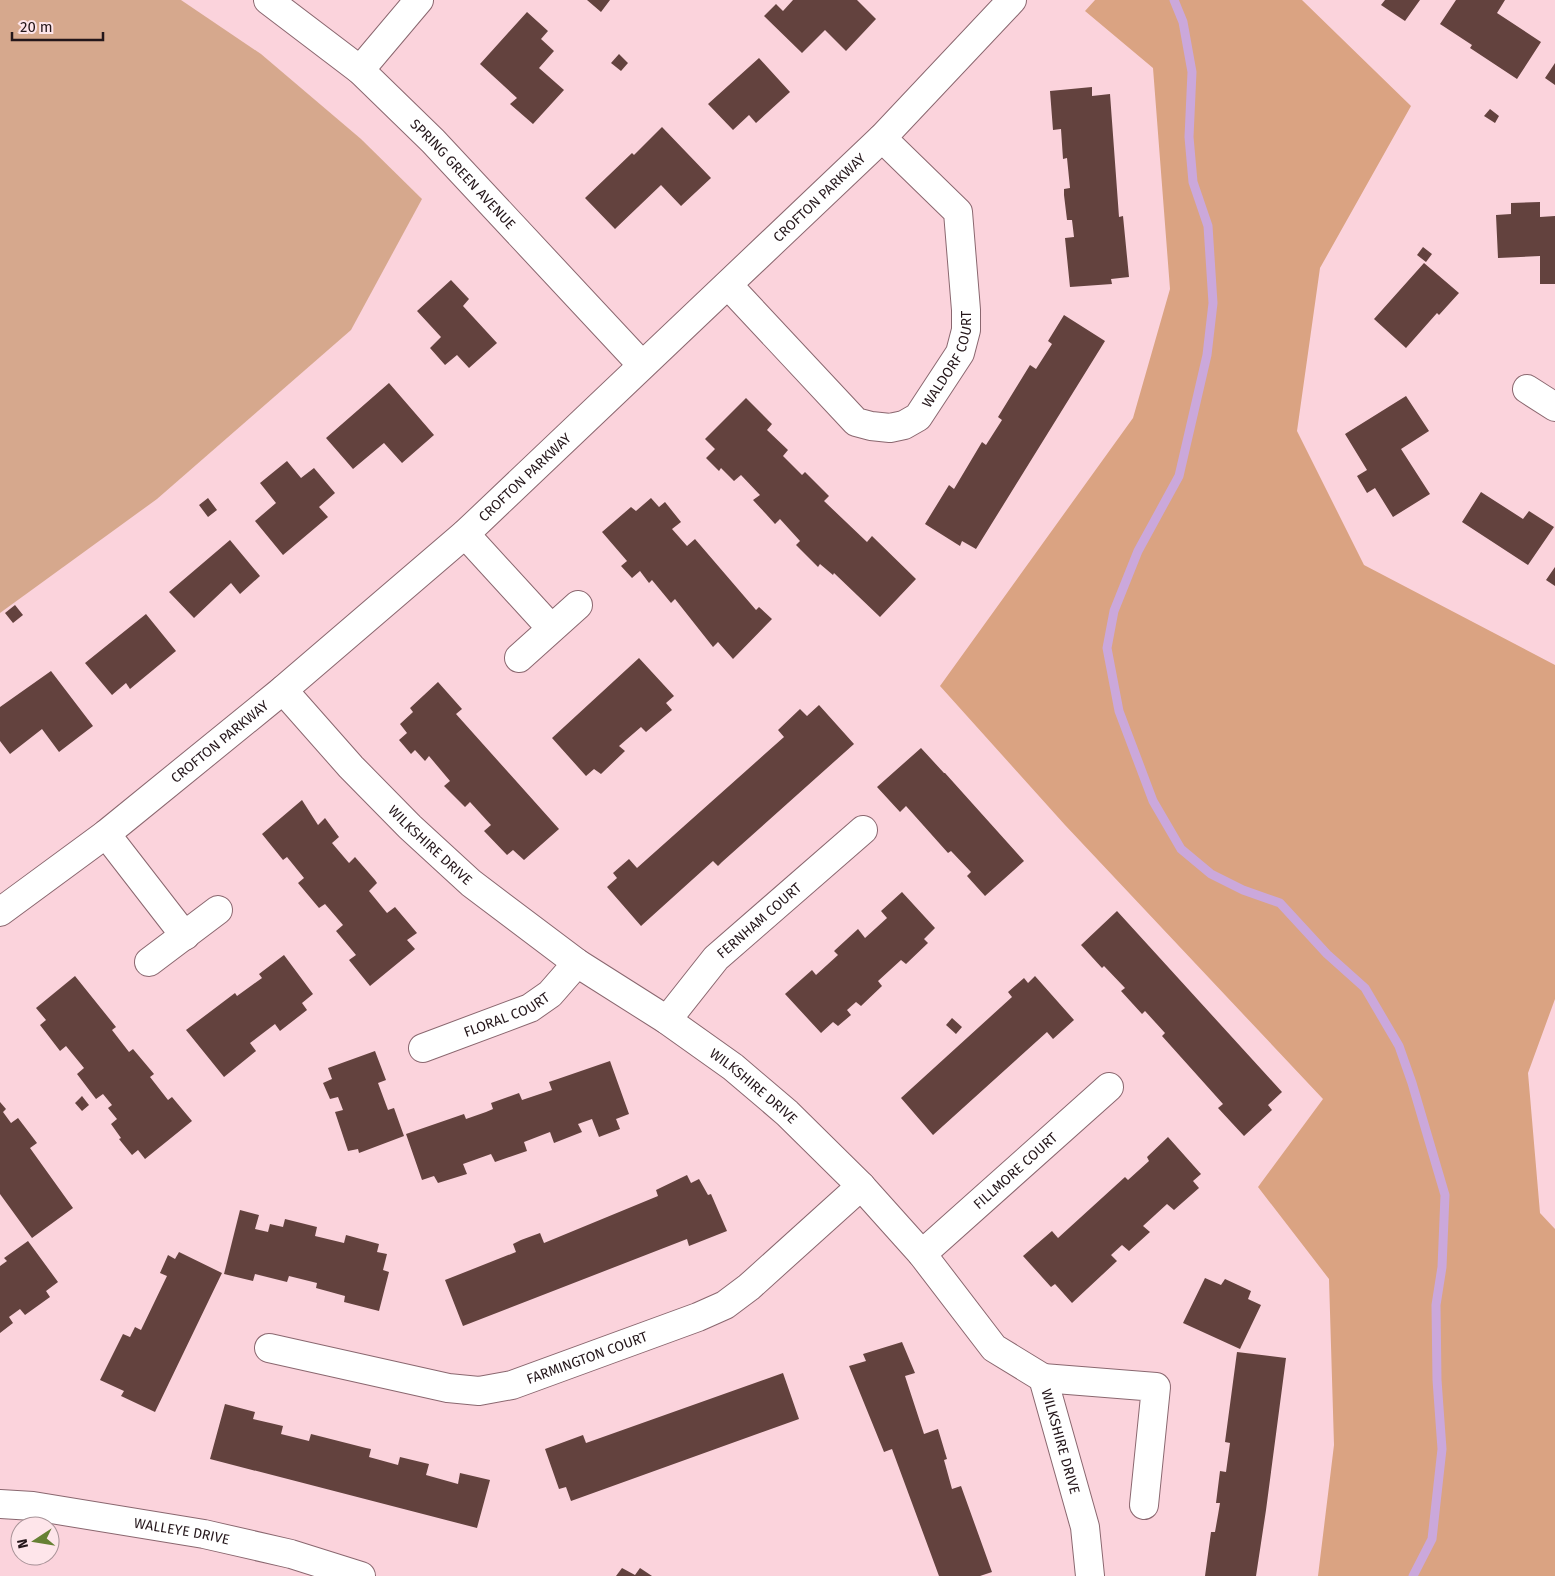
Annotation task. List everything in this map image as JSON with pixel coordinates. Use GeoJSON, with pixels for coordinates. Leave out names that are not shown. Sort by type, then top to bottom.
{"type":"FeatureCollection","features":[{"type":"Feature","properties":{"kind":"street","name":"SPRING GREEN AVENUE"},"geometry":{"type":"LineString","coordinates":[[268,0],[360,70],[434,142],[642,365]]}},
{"type":"Feature","properties":{"kind":"street"},"geometry":{"type":"LineString","coordinates":[[360,70],[419,0]]}},
{"type":"Feature","properties":{"kind":"street","name":"CROFTON PARKWAY"},"geometry":{"type":"LineString","coordinates":[[0,912],[106,834],[283,690],[465,534],[882,138],[1012,0]]}},
{"type":"Feature","properties":{"kind":"street","name":"WALDORF COURT"},"geometry":{"type":"LineString","coordinates":[[728,285],[856,422],[890,428],[904,425],[918,417],[960,353],[966,330],[958,212],[882,138]]}},
{"type":"Feature","properties":{"kind":"street"},"geometry":{"type":"LineString","coordinates":[[1527,389],[1555,407]]}},
{"type":"Feature","properties":{"kind":"street"},"geometry":{"type":"LineString","coordinates":[[465,534],[552,628]]}},
{"type":"Feature","properties":{"kind":"street"},"geometry":{"type":"LineString","coordinates":[[519,658],[578,605]]}},
{"type":"Feature","properties":{"kind":"street","name":"WILKSHIRE DRIVE"},"geometry":{"type":"LineString","coordinates":[[283,690],[351,767],[410,827],[471,883],[577,964],[667,1020],[733,1067],[787,1113],[861,1186],[922,1254],[994,1348],[1043,1378],[1085,1527],[1090,1576]]}},
{"type":"Feature","properties":{"kind":"street","name":"FERNHAM COURT"},"geometry":{"type":"LineString","coordinates":[[667,1020],[716,958],[863,830]]}},
{"type":"Feature","properties":{"kind":"street"},"geometry":{"type":"LineString","coordinates":[[106,834],[185,936]]}},
{"type":"Feature","properties":{"kind":"street"},"geometry":{"type":"LineString","coordinates":[[149,962],[218,910]]}},
{"type":"Feature","properties":{"kind":"street","name":"FLORAL COURT"},"geometry":{"type":"LineString","coordinates":[[423,1048],[530,1008],[550,994],[577,964]]}},
{"type":"Feature","properties":{"kind":"street","name":"FILLMORE COURT"},"geometry":{"type":"LineString","coordinates":[[922,1254],[1109,1087]]}},
{"type":"Feature","properties":{"kind":"street","name":"FARMINGTON COURT"},"geometry":{"type":"LineString","coordinates":[[269,1348],[448,1388],[479,1392],[512,1385],[698,1317],[725,1305],[749,1286],[861,1186]]}},
{"type":"Feature","properties":{"kind":"street"},"geometry":{"type":"LineString","coordinates":[[1043,1378],[1156,1387],[1144,1505]]}},
{"type":"Feature","properties":{"kind":"street","name":"WALLEYE DRIVE"},"geometry":{"type":"LineString","coordinates":[[0,1504],[33,1506],[204,1534],[291,1554],[360,1576]]}},
{"type":"Feature","properties":{"kind":"shaded area"},"geometry":{"type":"Polygon","coordinates":[[[0,0],[181,0],[261,54],[361,139],[422,199],[351,330],[157,499],[0,613],[0,0]]]}},
{"type":"Feature","properties":{"kind":"shaded area"},"geometry":{"type":"Polygon","coordinates":[[[1095,0],[1302,0],[1411,106],[1320,268],[1297,431],[1364,565],[1555,665],[1555,999],[1528,1073],[1540,1213],[1555,1229],[1555,1576],[1318,1576],[1334,1445],[1329,1279],[1258,1187],[1323,1099],[1065,825],[940,686],[1133,418],[1170,289],[1153,68],[1085,11],[1095,0]]]}},
{"type":"Feature","properties":{"kind":"building"},"geometry":{"type":"Polygon","coordinates":[[[587,0],[610,0],[601,12],[587,0]]]}},
{"type":"Feature","properties":{"kind":"building"},"geometry":{"type":"Polygon","coordinates":[[[793,0],[857,0],[876,19],[846,51],[825,30],[802,53],[764,16],[776,4],[783,11],[793,0]]]}},
{"type":"Feature","properties":{"kind":"building"},"geometry":{"type":"Polygon","coordinates":[[[1385,0],[1420,0],[1405,21],[1381,5],[1385,0]]]}},
{"type":"Feature","properties":{"kind":"building"},"geometry":{"type":"Polygon","coordinates":[[[1456,0],[1505,0],[1497,13],[1541,42],[1517,79],[1470,48],[1472,45],[1440,24],[1456,0]]]}},
{"type":"Feature","properties":{"kind":"building"},"geometry":{"type":"Polygon","coordinates":[[[527,12],[548,31],[541,39],[554,51],[539,68],[564,90],[533,124],[510,104],[517,98],[480,64],[527,12]]]}},
{"type":"Feature","properties":{"kind":"building"},"geometry":{"type":"Polygon","coordinates":[[[619,54],[628,63],[621,71],[611,63],[619,54]]]}},
{"type":"Feature","properties":{"kind":"building"},"geometry":{"type":"Polygon","coordinates":[[[759,58],[790,92],[756,123],[749,115],[733,130],[708,104],[759,58]]]}},
{"type":"Feature","properties":{"kind":"building"},"geometry":{"type":"Polygon","coordinates":[[[1555,63],[1555,85],[1545,78],[1555,63]]]}},
{"type":"Feature","properties":{"kind":"building"},"geometry":{"type":"Polygon","coordinates":[[[1092,87],[1092,96],[1110,94],[1119,217],[1123,216],[1129,277],[1111,279],[1112,284],[1070,287],[1065,238],[1074,237],[1072,220],[1067,220],[1064,195],[1064,189],[1070,188],[1067,158],[1063,159],[1061,129],[1053,130],[1050,91],[1092,87]]]}},
{"type":"Feature","properties":{"kind":"building"},"geometry":{"type":"Polygon","coordinates":[[[1490,109],[1499,116],[1495,123],[1484,116],[1490,109]]]}},
{"type":"Feature","properties":{"kind":"building"},"geometry":{"type":"Polygon","coordinates":[[[662,127],[711,178],[681,206],[661,185],[615,229],[585,198],[632,153],[634,155],[662,127]]]}},
{"type":"Feature","properties":{"kind":"building"},"geometry":{"type":"Polygon","coordinates":[[[1540,202],[1540,217],[1555,216],[1555,284],[1540,284],[1540,256],[1498,258],[1496,215],[1511,214],[1511,203],[1540,202]]]}},
{"type":"Feature","properties":{"kind":"building"},"geometry":{"type":"Polygon","coordinates":[[[1423,247],[1432,254],[1426,262],[1417,255],[1423,247]]]}},
{"type":"Feature","properties":{"kind":"building"},"geometry":{"type":"Polygon","coordinates":[[[1424,263],[1459,293],[1439,315],[1437,313],[1406,348],[1374,319],[1424,263]]]}},
{"type":"Feature","properties":{"kind":"building"},"geometry":{"type":"Polygon","coordinates":[[[451,280],[469,299],[463,306],[497,343],[469,368],[457,355],[445,365],[430,348],[441,337],[417,311],[451,280]]]}},
{"type":"Feature","properties":{"kind":"building"},"geometry":{"type":"Polygon","coordinates":[[[1064,315],[1105,341],[976,549],[962,541],[960,546],[925,524],[949,485],[954,489],[982,442],[986,445],[1002,420],[998,417],[1030,365],[1036,369],[1052,344],[1048,341],[1064,315]]]}},
{"type":"Feature","properties":{"kind":"building"},"geometry":{"type":"Polygon","coordinates":[[[389,383],[434,435],[402,463],[384,443],[353,469],[326,438],[389,383]]]}},
{"type":"Feature","properties":{"kind":"building"},"geometry":{"type":"Polygon","coordinates":[[[1406,396],[1429,431],[1401,449],[1430,494],[1393,517],[1375,488],[1367,493],[1357,476],[1367,470],[1345,434],[1406,396]]]}},
{"type":"Feature","properties":{"kind":"building"},"geometry":{"type":"Polygon","coordinates":[[[746,398],[772,424],[767,430],[788,450],[783,456],[802,475],[805,472],[829,496],[824,501],[867,542],[872,536],[916,579],[880,617],[834,573],[833,575],[820,564],[818,567],[796,545],[800,541],[780,519],[775,524],[753,500],[760,495],[741,475],[734,481],[721,468],[719,471],[706,458],[715,449],[705,439],[746,398]]]}},
{"type":"Feature","properties":{"kind":"building"},"geometry":{"type":"Polygon","coordinates":[[[287,461],[301,478],[314,468],[335,493],[319,507],[328,517],[283,555],[255,521],[276,503],[260,483],[287,461]]]}},
{"type":"Feature","properties":{"kind":"building"},"geometry":{"type":"Polygon","coordinates":[[[1481,492],[1523,519],[1529,511],[1554,527],[1528,565],[1462,522],[1481,492]]]}},
{"type":"Feature","properties":{"kind":"building"},"geometry":{"type":"Polygon","coordinates":[[[208,498],[217,510],[208,517],[199,505],[208,498]]]}},
{"type":"Feature","properties":{"kind":"building"},"geometry":{"type":"Polygon","coordinates":[[[651,498],[659,507],[665,502],[681,522],[672,529],[687,546],[695,539],[756,610],[759,607],[772,619],[733,659],[718,642],[713,647],[675,599],[671,603],[652,580],[649,583],[640,571],[632,578],[621,566],[627,561],[602,532],[631,507],[636,511],[651,498]]]}},
{"type":"Feature","properties":{"kind":"building"},"geometry":{"type":"Polygon","coordinates":[[[230,540],[260,576],[240,594],[231,583],[194,618],[169,592],[230,540]]]}},
{"type":"Feature","properties":{"kind":"building"},"geometry":{"type":"Polygon","coordinates":[[[1555,567],[1555,586],[1546,580],[1555,567]]]}},
{"type":"Feature","properties":{"kind":"building"},"geometry":{"type":"Polygon","coordinates":[[[15,605],[23,615],[13,623],[5,613],[15,605]]]}},
{"type":"Feature","properties":{"kind":"building"},"geometry":{"type":"Polygon","coordinates":[[[146,614],[176,651],[130,689],[126,683],[112,695],[85,663],[146,614]]]}},
{"type":"Feature","properties":{"kind":"building"},"geometry":{"type":"Polygon","coordinates":[[[639,658],[674,696],[666,703],[672,710],[646,732],[641,727],[619,746],[625,751],[601,774],[594,769],[586,776],[552,738],[639,658]]]}},
{"type":"Feature","properties":{"kind":"building"},"geometry":{"type":"Polygon","coordinates":[[[51,671],[93,726],[59,752],[42,729],[10,754],[0,741],[0,707],[51,671]]]}},
{"type":"Feature","properties":{"kind":"building"},"geometry":{"type":"Polygon","coordinates":[[[438,682],[462,709],[456,714],[559,829],[524,860],[513,850],[507,855],[484,831],[491,825],[470,802],[465,807],[444,786],[450,781],[429,756],[425,761],[415,750],[411,754],[399,740],[407,733],[400,724],[413,712],[410,708],[438,682]]]}},
{"type":"Feature","properties":{"kind":"building"},"geometry":{"type":"Polygon","coordinates":[[[819,705],[854,744],[718,866],[713,861],[641,926],[607,887],[617,878],[613,873],[629,859],[637,868],[784,737],[778,730],[800,709],[807,716],[819,705]]]}},
{"type":"Feature","properties":{"kind":"building"},"geometry":{"type":"Polygon","coordinates":[[[921,748],[1024,861],[985,896],[967,876],[971,872],[951,851],[948,853],[906,806],[900,812],[877,787],[921,748]]]}},
{"type":"Feature","properties":{"kind":"building"},"geometry":{"type":"Polygon","coordinates":[[[302,800],[318,825],[325,818],[339,837],[332,843],[349,863],[355,857],[375,880],[377,883],[369,891],[387,913],[395,907],[417,933],[407,940],[415,949],[370,986],[349,960],[356,955],[336,931],[343,925],[325,904],[319,908],[298,883],[304,878],[287,857],[283,860],[262,834],[302,800]]]}},
{"type":"Feature","properties":{"kind":"building"},"geometry":{"type":"Polygon","coordinates":[[[902,892],[935,928],[924,939],[928,943],[906,964],[901,960],[878,981],[882,986],[861,1006],[856,1002],[847,1010],[851,1015],[838,1026],[833,1022],[821,1033],[785,994],[812,970],[816,975],[838,955],[834,951],[858,929],[865,938],[887,918],[881,911],[902,892]]]}},
{"type":"Feature","properties":{"kind":"building"},"geometry":{"type":"Polygon","coordinates":[[[1117,911],[1282,1092],[1268,1105],[1272,1110],[1244,1136],[1218,1108],[1223,1104],[1162,1036],[1165,1033],[1145,1011],[1142,1014],[1121,991],[1125,988],[1104,966],[1102,968],[1081,945],[1117,911]]]}},
{"type":"Feature","properties":{"kind":"building"},"geometry":{"type":"Polygon","coordinates":[[[284,955],[313,994],[302,1003],[307,1010],[280,1031],[275,1024],[250,1043],[256,1051],[224,1077],[186,1030],[235,993],[237,996],[262,978],[259,974],[284,955]]]}},
{"type":"Feature","properties":{"kind":"building"},"geometry":{"type":"Polygon","coordinates":[[[75,976],[116,1027],[112,1030],[129,1052],[133,1049],[154,1074],[150,1077],[168,1100],[172,1097],[192,1121],[145,1159],[138,1150],[132,1155],[119,1139],[121,1138],[111,1124],[117,1119],[108,1108],[112,1105],[103,1094],[96,1099],[77,1074],[84,1068],[66,1046],[60,1051],[40,1025],[46,1020],[36,1008],[75,976]]]}},
{"type":"Feature","properties":{"kind":"building"},"geometry":{"type":"Polygon","coordinates":[[[1035,976],[1074,1020],[1053,1039],[1047,1032],[933,1135],[901,1098],[1012,997],[1008,992],[1024,978],[1028,983],[1035,976]]]}},
{"type":"Feature","properties":{"kind":"building"},"geometry":{"type":"Polygon","coordinates":[[[952,1018],[962,1027],[956,1034],[946,1025],[952,1018]]]}},
{"type":"Feature","properties":{"kind":"building"},"geometry":{"type":"Polygon","coordinates":[[[375,1051],[386,1080],[378,1083],[388,1110],[394,1108],[404,1136],[359,1153],[358,1149],[348,1151],[335,1112],[343,1110],[338,1097],[330,1099],[323,1083],[332,1079],[328,1068],[375,1051]]]}},
{"type":"Feature","properties":{"kind":"building"},"geometry":{"type":"Polygon","coordinates":[[[610,1061],[629,1114],[616,1119],[620,1129],[599,1137],[592,1119],[578,1124],[582,1132],[554,1143],[550,1132],[524,1142],[527,1151],[495,1162],[491,1154],[463,1164],[467,1174],[438,1183],[434,1176],[422,1180],[406,1134],[464,1114],[466,1119],[486,1112],[493,1109],[491,1103],[519,1093],[522,1100],[552,1090],[549,1082],[610,1061]]]}},
{"type":"Feature","properties":{"kind":"building"},"geometry":{"type":"Polygon","coordinates":[[[82,1096],[89,1105],[82,1111],[75,1103],[82,1096]]]}},
{"type":"Feature","properties":{"kind":"building"},"geometry":{"type":"Polygon","coordinates":[[[0,1102],[6,1109],[3,1112],[11,1123],[18,1118],[37,1143],[30,1148],[73,1208],[32,1238],[0,1194],[0,1102]]]}},
{"type":"Feature","properties":{"kind":"building"},"geometry":{"type":"Polygon","coordinates":[[[1168,1137],[1201,1174],[1193,1181],[1199,1188],[1174,1210],[1167,1204],[1143,1226],[1150,1232],[1129,1251],[1122,1245],[1111,1255],[1117,1261],[1072,1303],[1055,1284],[1051,1287],[1023,1256],[1052,1231],[1058,1238],[1125,1177],[1128,1180],[1149,1161],[1147,1157],[1168,1137]]]}},
{"type":"Feature","properties":{"kind":"building"},"geometry":{"type":"Polygon","coordinates":[[[687,1175],[691,1183],[699,1179],[708,1195],[711,1194],[727,1231],[689,1246],[687,1239],[463,1326],[445,1280],[516,1252],[513,1244],[521,1240],[540,1233],[544,1243],[658,1196],[656,1190],[687,1175]]]}},
{"type":"Feature","properties":{"kind":"building"},"geometry":{"type":"Polygon","coordinates":[[[240,1210],[259,1215],[255,1229],[268,1232],[270,1224],[283,1227],[285,1219],[317,1227],[315,1236],[344,1243],[346,1235],[379,1244],[377,1252],[387,1254],[383,1270],[389,1272],[379,1311],[344,1302],[345,1296],[316,1288],[317,1283],[289,1276],[287,1282],[255,1274],[253,1281],[224,1274],[240,1210]]]}},
{"type":"Feature","properties":{"kind":"building"},"geometry":{"type":"Polygon","coordinates":[[[28,1241],[58,1282],[46,1291],[50,1297],[25,1315],[20,1309],[9,1317],[13,1323],[0,1333],[0,1266],[7,1261],[4,1258],[28,1241]]]}},
{"type":"Feature","properties":{"kind":"building"},"geometry":{"type":"Polygon","coordinates":[[[179,1252],[222,1273],[155,1412],[121,1396],[124,1391],[100,1380],[123,1334],[130,1337],[135,1327],[141,1330],[167,1276],[160,1273],[168,1255],[175,1259],[179,1252]]]}},
{"type":"Feature","properties":{"kind":"building"},"geometry":{"type":"Polygon","coordinates":[[[1205,1278],[1221,1285],[1225,1279],[1251,1291],[1248,1299],[1261,1305],[1240,1349],[1183,1323],[1205,1278]]]}},
{"type":"Feature","properties":{"kind":"building"},"geometry":{"type":"Polygon","coordinates":[[[902,1342],[915,1373],[905,1376],[924,1434],[938,1429],[947,1459],[944,1460],[952,1489],[961,1486],[992,1572],[980,1576],[939,1576],[892,1449],[884,1452],[849,1366],[866,1361],[863,1354],[902,1342]]]}},
{"type":"Feature","properties":{"kind":"building"},"geometry":{"type":"Polygon","coordinates":[[[1237,1352],[1286,1358],[1266,1510],[1256,1576],[1205,1576],[1211,1532],[1215,1532],[1220,1503],[1216,1503],[1220,1471],[1226,1472],[1230,1443],[1225,1442],[1237,1352]]]}},
{"type":"Feature","properties":{"kind":"building"},"geometry":{"type":"Polygon","coordinates":[[[783,1373],[799,1419],[571,1501],[566,1487],[559,1489],[545,1449],[583,1435],[586,1443],[783,1373]]]}},
{"type":"Feature","properties":{"kind":"building"},"geometry":{"type":"Polygon","coordinates":[[[225,1404],[255,1412],[253,1419],[283,1426],[281,1434],[309,1441],[311,1434],[371,1449],[369,1457],[398,1465],[400,1457],[429,1464],[426,1475],[458,1484],[460,1473],[490,1480],[477,1528],[210,1459],[225,1404]]]}},
{"type":"Feature","properties":{"kind":"building"},"geometry":{"type":"Polygon","coordinates":[[[622,1568],[635,1575],[640,1568],[652,1576],[616,1576],[622,1568]]]}},
{"type":"Feature","properties":{"kind":"waterway"},"geometry":{"type":"LineString","coordinates":[[1174,0],[1183,22],[1192,72],[1189,137],[1193,182],[1208,226],[1213,303],[1207,355],[1179,476],[1138,551],[1114,611],[1107,648],[1119,711],[1153,801],[1181,849],[1211,874],[1243,890],[1280,903],[1327,954],[1365,988],[1399,1046],[1412,1083],[1445,1195],[1442,1267],[1436,1305],[1437,1380],[1442,1449],[1432,1539],[1413,1576]]}}]}
